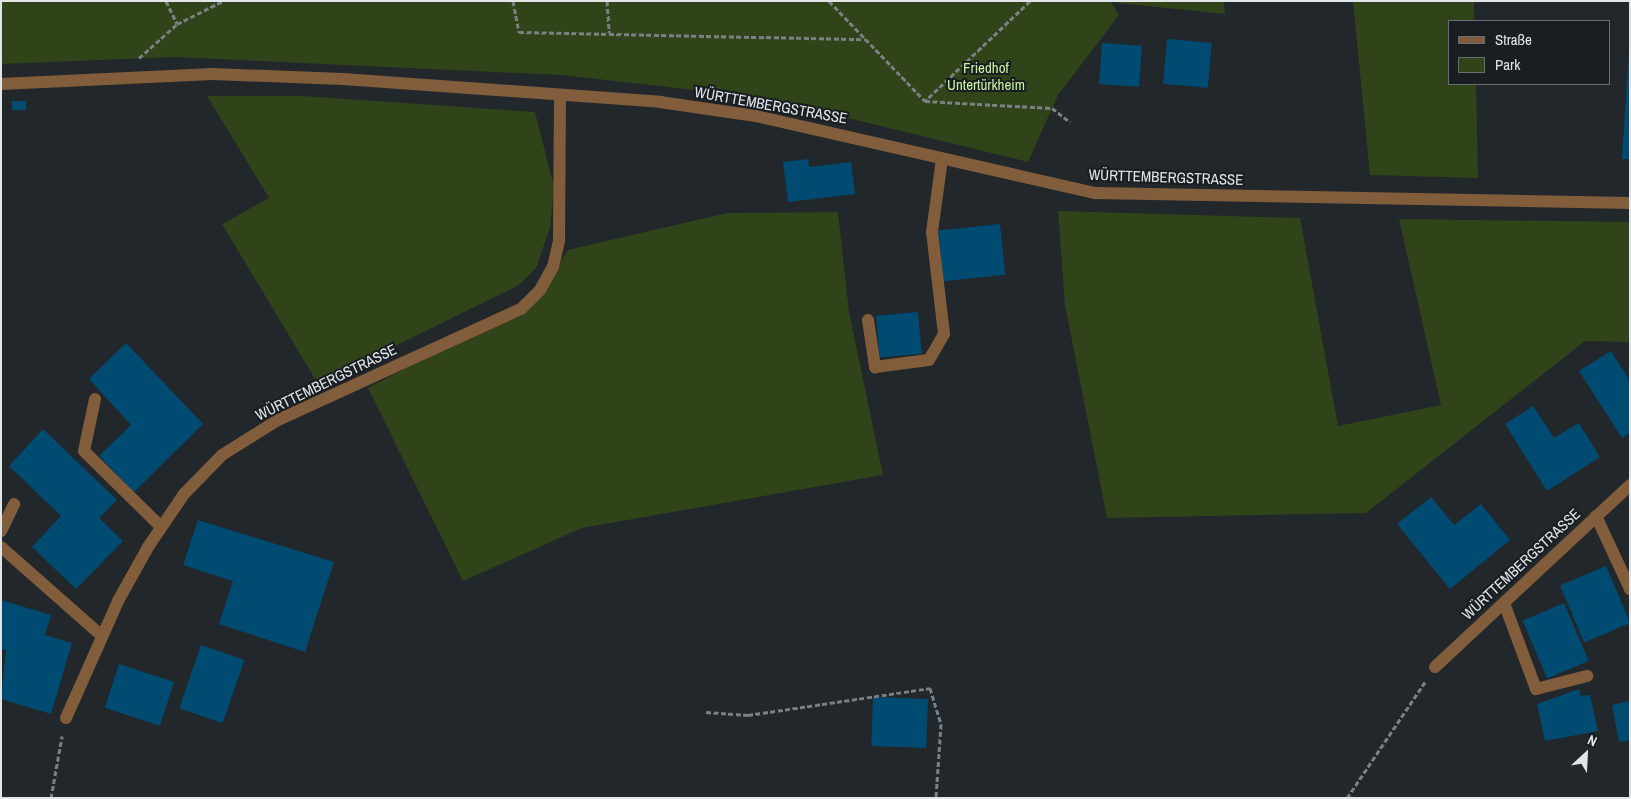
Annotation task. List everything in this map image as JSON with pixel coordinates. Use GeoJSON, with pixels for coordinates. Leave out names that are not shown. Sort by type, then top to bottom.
{"type":"FeatureCollection","features":[{"type":"Feature","properties":{"kind":"street","name":"WÜRTTEMBERGSTRASSE"},"geometry":{"type":"LineString","coordinates":[[1,84],[126,77],[286,75],[560,95],[756,116],[1096,193],[1630,203]]}},
{"type":"Feature","properties":{"kind":"street","name":"WÜRTTEMBERGSTRASSE"},"geometry":{"type":"LineString","coordinates":[[66,718],[102,636],[161,527],[184,494],[222,455],[278,420],[521,309],[540,290],[553,267],[559,240],[560,95]]}},
{"type":"Feature","properties":{"kind":"street"},"geometry":{"type":"LineString","coordinates":[[868,320],[875,367],[929,360],[944,334],[932,232],[942,159]]}},
{"type":"Feature","properties":{"kind":"street"},"geometry":{"type":"LineString","coordinates":[[95,399],[84,451],[161,527]]}},
{"type":"Feature","properties":{"kind":"street","name":"WÜRTTEMBERGSTRASSE"},"geometry":{"type":"LineString","coordinates":[[1435,667],[1630,485]]}},
{"type":"Feature","properties":{"kind":"street"},"geometry":{"type":"LineString","coordinates":[[1,531],[14,504]]}},
{"type":"Feature","properties":{"kind":"street"},"geometry":{"type":"LineString","coordinates":[[1596,516],[1630,589]]}},
{"type":"Feature","properties":{"kind":"street"},"geometry":{"type":"LineString","coordinates":[[1,548],[102,636]]}},
{"type":"Feature","properties":{"kind":"street"},"geometry":{"type":"LineString","coordinates":[[1504,603],[1536,689],[1587,676]]}},
{"type":"Feature","properties":{"kind":"path"},"geometry":{"type":"LineString","coordinates":[[166,1],[177,24]]}},
{"type":"Feature","properties":{"kind":"path"},"geometry":{"type":"LineString","coordinates":[[126,77],[147,48],[177,24],[223,1]]}},
{"type":"Feature","properties":{"kind":"path"},"geometry":{"type":"LineString","coordinates":[[513,1],[520,32],[865,39]]}},
{"type":"Feature","properties":{"kind":"path"},"geometry":{"type":"LineString","coordinates":[[607,1],[609,33]]}},
{"type":"Feature","properties":{"kind":"path"},"geometry":{"type":"LineString","coordinates":[[829,1],[925,101],[1052,108],[1070,122]]}},
{"type":"Feature","properties":{"kind":"path"},"geometry":{"type":"LineString","coordinates":[[925,101],[1030,1]]}},
{"type":"Feature","properties":{"kind":"path"},"geometry":{"type":"LineString","coordinates":[[1347,798],[1435,667]]}},
{"type":"Feature","properties":{"kind":"path"},"geometry":{"type":"LineString","coordinates":[[706,712],[748,715],[930,688],[941,724],[936,798]]}},
{"type":"Feature","properties":{"kind":"path"},"geometry":{"type":"LineString","coordinates":[[51,798],[66,718]]}},
{"type":"Feature","properties":{"kind":"green space","name":"Friedhof Untertürkheim"},"geometry":{"type":"Polygon","coordinates":[[[1,1],[1110,1],[1119,15],[1058,95],[1028,162],[766,98],[561,75],[174,57],[1,64],[1,1]]]}},
{"type":"Feature","properties":{"kind":"green space"},"geometry":{"type":"Polygon","coordinates":[[[1117,1],[1224,1],[1225,14],[1118,3],[1117,1]]]}},
{"type":"Feature","properties":{"kind":"green space"},"geometry":{"type":"Polygon","coordinates":[[[1353,1],[1474,1],[1474,20],[1448,20],[1448,85],[1476,85],[1478,178],[1370,175],[1353,1]]]}},
{"type":"Feature","properties":{"kind":"green space"},"geometry":{"type":"Polygon","coordinates":[[[207,96],[303,96],[535,112],[554,187],[550,228],[536,268],[519,285],[318,384],[222,224],[269,198],[207,96]]]}},
{"type":"Feature","properties":{"kind":"green space"},"geometry":{"type":"Polygon","coordinates":[[[1058,211],[1300,218],[1338,426],[1441,405],[1399,219],[1630,222],[1630,342],[1585,341],[1366,513],[1107,518],[1065,305],[1058,211]]]}},
{"type":"Feature","properties":{"kind":"green space"},"geometry":{"type":"Polygon","coordinates":[[[838,212],[849,312],[883,475],[582,528],[463,581],[368,388],[537,300],[568,250],[727,213],[838,212]]]}},
{"type":"Feature","properties":{"kind":"building"},"geometry":{"type":"Polygon","coordinates":[[[1630,35],[1630,159],[1622,159],[1630,35]]]}},
{"type":"Feature","properties":{"kind":"building"},"geometry":{"type":"Polygon","coordinates":[[[1167,39],[1212,43],[1208,88],[1163,84],[1167,39]]]}},
{"type":"Feature","properties":{"kind":"building"},"geometry":{"type":"Polygon","coordinates":[[[1102,43],[1142,46],[1139,87],[1099,84],[1102,43]]]}},
{"type":"Feature","properties":{"kind":"building"},"geometry":{"type":"Polygon","coordinates":[[[12,101],[26,101],[26,110],[12,110],[12,101]]]}},
{"type":"Feature","properties":{"kind":"building"},"geometry":{"type":"Polygon","coordinates":[[[808,159],[809,167],[851,162],[855,194],[788,202],[783,162],[808,159]]]}},
{"type":"Feature","properties":{"kind":"building"},"geometry":{"type":"Polygon","coordinates":[[[1000,224],[1005,275],[944,281],[938,230],[1000,224]]]}},
{"type":"Feature","properties":{"kind":"building"},"geometry":{"type":"Polygon","coordinates":[[[918,312],[922,354],[880,358],[876,316],[918,312]]]}},
{"type":"Feature","properties":{"kind":"building"},"geometry":{"type":"Polygon","coordinates":[[[126,343],[203,424],[134,492],[99,456],[131,425],[89,379],[126,343]]]}},
{"type":"Feature","properties":{"kind":"building"},"geometry":{"type":"Polygon","coordinates":[[[1611,351],[1630,381],[1630,433],[1622,438],[1579,371],[1611,351]]]}},
{"type":"Feature","properties":{"kind":"building"},"geometry":{"type":"Polygon","coordinates":[[[1533,406],[1554,438],[1579,423],[1600,457],[1547,491],[1505,424],[1533,406]]]}},
{"type":"Feature","properties":{"kind":"building"},"geometry":{"type":"Polygon","coordinates":[[[43,429],[117,500],[99,518],[123,541],[76,589],[32,547],[61,516],[9,466],[43,429]]]}},
{"type":"Feature","properties":{"kind":"building"},"geometry":{"type":"Polygon","coordinates":[[[1431,497],[1454,525],[1481,504],[1510,540],[1450,589],[1397,524],[1431,497]]]}},
{"type":"Feature","properties":{"kind":"building"},"geometry":{"type":"Polygon","coordinates":[[[198,520],[334,562],[305,652],[219,624],[233,581],[183,565],[198,520]]]}},
{"type":"Feature","properties":{"kind":"building"},"geometry":{"type":"Polygon","coordinates":[[[1606,566],[1630,623],[1584,643],[1560,586],[1606,566]]]}},
{"type":"Feature","properties":{"kind":"building"},"geometry":{"type":"Polygon","coordinates":[[[1,600],[51,615],[45,635],[72,643],[51,714],[1,699],[6,650],[1,649],[1,600]]]}},
{"type":"Feature","properties":{"kind":"building"},"geometry":{"type":"Polygon","coordinates":[[[1564,603],[1589,661],[1547,679],[1523,621],[1564,603]]]}},
{"type":"Feature","properties":{"kind":"building"},"geometry":{"type":"Polygon","coordinates":[[[201,645],[244,660],[223,723],[179,708],[201,645]]]}},
{"type":"Feature","properties":{"kind":"building"},"geometry":{"type":"Polygon","coordinates":[[[119,664],[174,682],[160,726],[105,708],[119,664]]]}},
{"type":"Feature","properties":{"kind":"building"},"geometry":{"type":"Polygon","coordinates":[[[1579,689],[1581,696],[1590,695],[1598,731],[1545,741],[1537,704],[1579,689]]]}},
{"type":"Feature","properties":{"kind":"building"},"geometry":{"type":"Polygon","coordinates":[[[873,697],[928,699],[926,748],[871,746],[873,697]]]}},
{"type":"Feature","properties":{"kind":"building"},"geometry":{"type":"Polygon","coordinates":[[[1630,701],[1630,740],[1619,742],[1612,705],[1630,701]]]}}]}
